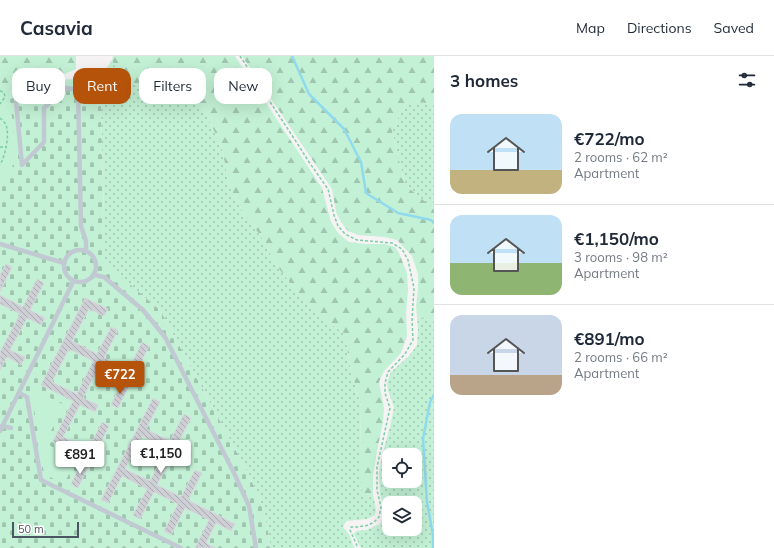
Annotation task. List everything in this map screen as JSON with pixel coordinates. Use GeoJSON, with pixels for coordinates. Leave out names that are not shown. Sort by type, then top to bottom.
{"type":"FeatureCollection","features":[{"type":"Feature","properties":{"kind":"lane"},"geometry":{"type":"LineString","coordinates":[[65,89],[78,90],[80,226],[86,241],[86,251]]}},
{"type":"Feature","properties":{"kind":"lane"},"geometry":{"type":"LineString","coordinates":[[16,104],[22,165],[44,142],[44,108],[48,104]]}},
{"type":"Feature","properties":{"kind":"lane"},"geometry":{"type":"LineString","coordinates":[[0,244],[64,264]]}},
{"type":"Feature","properties":{"kind":"lane"},"geometry":{"type":"LineString","coordinates":[[79,250],[86,251],[92,255],[96,261],[97,268],[95,275],[82,283],[73,282],[64,271],[64,264],[67,257],[72,252],[79,250]]}},
{"type":"Feature","properties":{"kind":"lane"},"geometry":{"type":"LineString","coordinates":[[95,275],[104,277],[143,310],[165,337],[234,473],[249,506],[256,548]]}},
{"type":"Feature","properties":{"kind":"lane"},"geometry":{"type":"LineString","coordinates":[[0,431],[73,282]]}},
{"type":"Feature","properties":{"kind":"lane"},"geometry":{"type":"LineString","coordinates":[[19,393],[27,397],[41,480],[181,548]]}},
{"type":"Feature","properties":{"kind":"lane"},"geometry":{"type":"LineString","coordinates":[[2,426],[11,428]]}},
{"type":"Feature","properties":{"kind":"path"},"geometry":{"type":"LineString","coordinates":[[240,56],[308,162],[328,189],[338,226],[345,234],[358,240],[392,243],[402,249],[408,260],[414,288],[412,320],[413,340],[405,354],[388,372],[385,383],[385,393],[390,408],[377,467],[377,490],[381,508],[376,522],[369,525],[351,528],[350,530],[358,548]]}},
{"type":"Feature","properties":{"kind":"path"},"geometry":{"type":"LineString","coordinates":[[0,91],[4,93],[5,97],[0,104]]}},
{"type":"Feature","properties":{"kind":"path"},"geometry":{"type":"LineString","coordinates":[[0,118],[6,125],[8,135],[0,166]]}},
{"type":"Feature","properties":{"kind":"path"},"geometry":{"type":"LineString","coordinates":[[0,147],[6,146]]}},
{"type":"Feature","properties":{"kind":"green space"},"geometry":{"type":"Polygon","coordinates":[[[0,56],[76,56],[76,68],[73,68],[73,70],[65,74],[65,68],[12,68],[12,87],[0,86],[0,56]]]}},
{"type":"Feature","properties":{"kind":"green space"},"geometry":{"type":"Polygon","coordinates":[[[113,56],[235,56],[243,68],[214,68],[214,104],[267,104],[322,188],[331,222],[338,233],[349,242],[385,244],[395,247],[399,253],[407,273],[407,336],[401,353],[384,371],[379,382],[384,408],[383,422],[373,476],[373,494],[367,500],[362,495],[360,452],[361,406],[350,366],[345,334],[312,310],[276,265],[262,238],[243,212],[229,186],[222,147],[203,108],[199,104],[206,104],[206,68],[139,68],[139,85],[131,84],[131,68],[116,68],[112,60],[113,56]]]}},
{"type":"Feature","properties":{"kind":"green space"},"geometry":{"type":"Polygon","coordinates":[[[242,56],[434,56],[434,105],[421,102],[405,103],[392,131],[405,185],[434,209],[434,321],[417,317],[416,306],[418,274],[412,256],[397,240],[385,237],[358,235],[348,231],[336,212],[332,189],[272,100],[272,68],[250,68],[242,56]]]}},
{"type":"Feature","properties":{"kind":"green space"},"geometry":{"type":"Polygon","coordinates":[[[112,60],[116,68],[107,68],[112,60]]]}},
{"type":"Feature","properties":{"kind":"green space"},"geometry":{"type":"Polygon","coordinates":[[[65,79],[73,79],[73,104],[101,104],[104,217],[103,262],[160,310],[249,475],[264,510],[271,548],[0,548],[0,86],[12,87],[12,104],[65,104],[65,79]]]}},
{"type":"Feature","properties":{"kind":"green space"},"geometry":{"type":"Polygon","coordinates":[[[131,84],[139,85],[139,104],[199,104],[203,108],[222,147],[229,186],[243,212],[262,238],[276,265],[312,310],[345,334],[350,366],[361,406],[360,452],[367,500],[373,494],[376,510],[375,515],[367,519],[346,521],[343,527],[350,536],[354,548],[271,548],[264,510],[249,475],[160,310],[102,262],[104,217],[101,104],[131,104],[131,84]]]}},
{"type":"Feature","properties":{"kind":"green space"},"geometry":{"type":"Polygon","coordinates":[[[0,86],[12,87],[12,98],[10,100],[17,160],[6,175],[0,180],[0,86]]]}},
{"type":"Feature","properties":{"kind":"green space"},"geometry":{"type":"Polygon","coordinates":[[[421,102],[434,105],[434,209],[405,185],[392,131],[405,103],[421,102]]]}},
{"type":"Feature","properties":{"kind":"green space"},"geometry":{"type":"Polygon","coordinates":[[[417,317],[434,321],[434,548],[361,548],[354,534],[356,531],[366,530],[380,524],[382,519],[382,536],[422,536],[422,496],[382,496],[382,501],[380,494],[379,473],[382,455],[382,488],[422,488],[422,448],[384,448],[394,407],[388,391],[387,383],[391,372],[409,356],[417,345],[417,317]]]}},
{"type":"Feature","properties":{"kind":"green space"},"geometry":{"type":"Polygon","coordinates":[[[31,388],[64,405],[45,443],[76,460],[64,484],[44,474],[31,388]]]}},
{"type":"Feature","properties":{"kind":"building"},"geometry":{"type":"Polygon","coordinates":[[[6,264],[12,267],[0,292],[0,275],[6,264]]]}},
{"type":"Feature","properties":{"kind":"building"},"geometry":{"type":"Polygon","coordinates":[[[37,279],[44,283],[30,310],[45,318],[41,325],[27,318],[10,350],[25,357],[21,365],[7,357],[0,370],[0,352],[20,314],[0,304],[0,295],[23,307],[37,279]]]}},
{"type":"Feature","properties":{"kind":"building"},"geometry":{"type":"Polygon","coordinates":[[[85,298],[108,309],[104,316],[89,309],[72,341],[97,354],[111,327],[118,330],[104,358],[119,365],[115,372],[100,365],[83,398],[98,405],[95,412],[80,405],[63,437],[78,445],[75,452],[53,441],[73,401],[41,385],[85,298]],[[69,349],[52,382],[77,394],[93,361],[69,349]]]}},
{"type":"Feature","properties":{"kind":"building"},"geometry":{"type":"Polygon","coordinates":[[[142,342],[149,346],[138,368],[131,365],[142,342]]]}},
{"type":"Feature","properties":{"kind":"building"},"geometry":{"type":"Polygon","coordinates":[[[122,382],[129,386],[118,408],[111,405],[122,382]]]}},
{"type":"Feature","properties":{"kind":"building"},"geometry":{"type":"Polygon","coordinates":[[[153,398],[160,402],[146,429],[170,441],[184,414],[191,418],[177,445],[192,453],[189,460],[174,452],[157,485],[181,497],[195,470],[202,473],[188,500],[235,524],[231,531],[216,523],[206,543],[216,548],[195,548],[209,520],[185,508],[171,535],[164,531],[178,504],[154,492],[140,519],[133,515],[147,489],[122,476],[108,503],[101,500],[153,398]],[[142,436],[125,469],[150,481],[167,448],[142,436]]]}},
{"type":"Feature","properties":{"kind":"building"},"geometry":{"type":"Polygon","coordinates":[[[102,422],[109,426],[98,448],[91,444],[102,422]]]}},
{"type":"Feature","properties":{"kind":"building"},"geometry":{"type":"Polygon","coordinates":[[[82,462],[89,465],[78,488],[71,484],[82,462]]]}},
{"type":"Feature","properties":{"kind":"waterway"},"geometry":{"type":"LineString","coordinates":[[292,56],[309,94],[344,129],[361,162],[366,193],[398,213],[431,220],[434,223]]}},
{"type":"Feature","properties":{"kind":"waterway"},"geometry":{"type":"LineString","coordinates":[[433,548],[433,535],[427,502],[423,439],[430,402],[434,395]]}}]}
